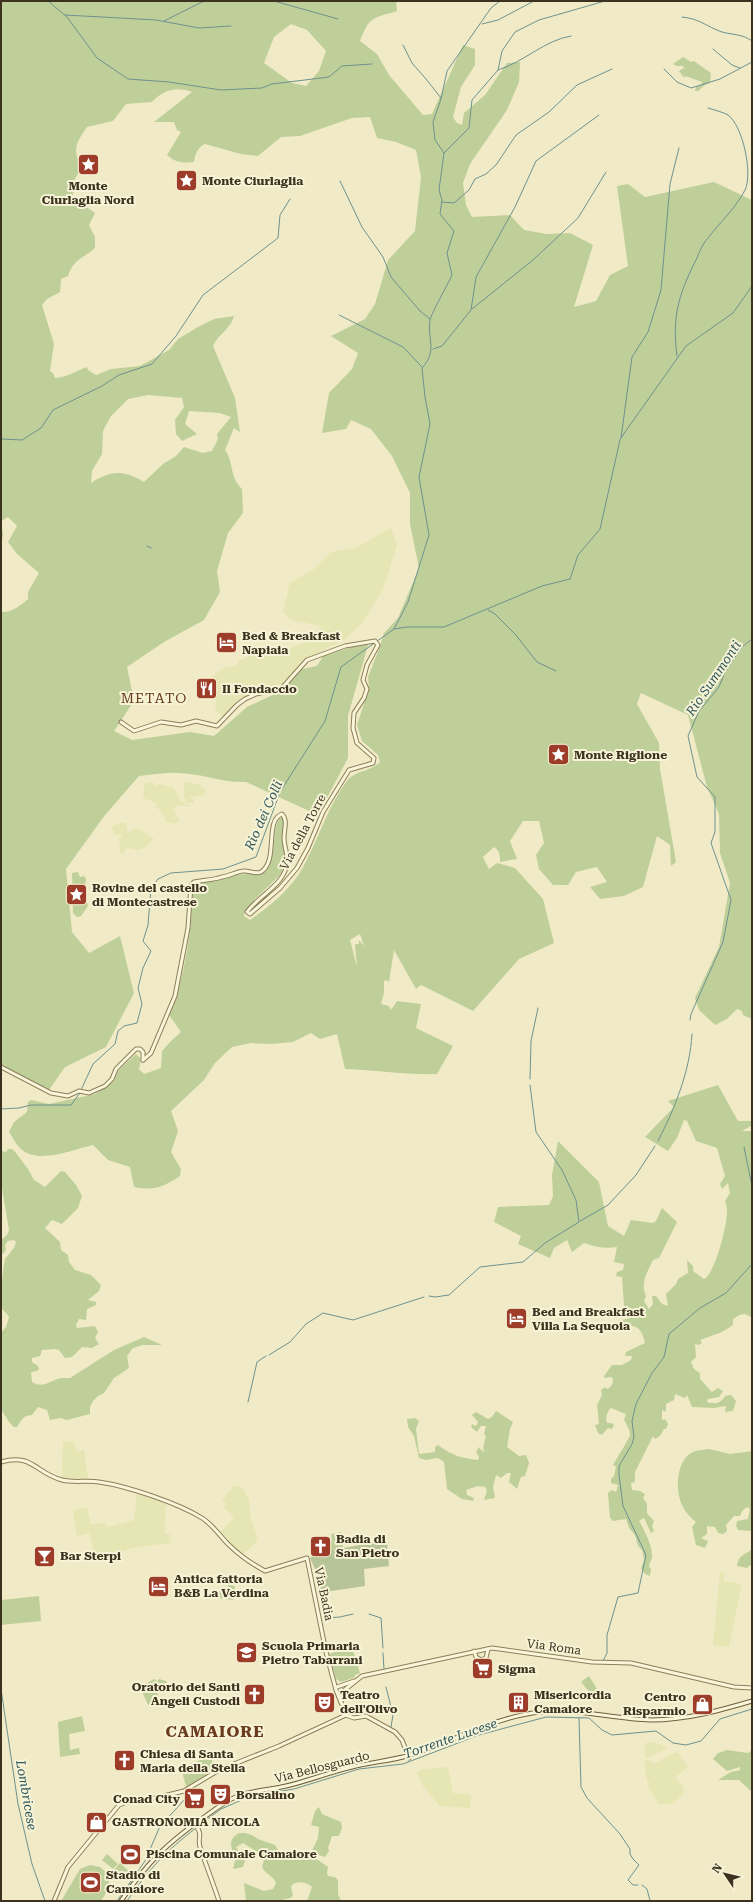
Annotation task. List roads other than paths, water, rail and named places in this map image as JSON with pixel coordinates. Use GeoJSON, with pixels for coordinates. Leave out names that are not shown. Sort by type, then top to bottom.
{"type":"FeatureCollection","features":[{"type":"Feature","properties":{"kind":"street","name":"Via della Torre"},"geometry":{"type":"LineString","coordinates":[[1,1067],[51,1093],[68,1096],[79,1091],[89,1094],[109,1083],[116,1069],[136,1049],[140,1049],[143,1052],[143,1060],[151,1053],[164,1018],[175,996],[188,928],[191,885],[194,882],[222,877],[243,871],[257,873],[262,871],[266,866],[272,849],[272,833],[274,824],[279,815],[282,814],[285,818],[284,839],[287,855],[286,869],[278,883],[251,906],[247,912],[250,914],[280,888],[297,868],[308,848],[323,812],[349,770],[374,764],[374,758],[357,743],[353,728],[354,713],[364,698],[367,689],[363,680],[376,642],[345,646],[307,660],[282,688],[256,694],[245,699],[237,705],[217,726],[196,721],[181,725],[161,722],[134,731],[121,722]]}},
{"type":"Feature","properties":{"kind":"street","name":"Via Badia"},"geometry":{"type":"LineString","coordinates":[[2,1462],[10,1459],[18,1459],[62,1480],[98,1482],[122,1487],[195,1514],[207,1522],[241,1556],[265,1571],[307,1558],[326,1652],[334,1679],[339,1685],[344,1687],[341,1692]]}},
{"type":"Feature","properties":{"kind":"street","name":"Via Roma"},"geometry":{"type":"LineString","coordinates":[[341,1692],[362,1676],[486,1651],[592,1662],[631,1663],[734,1687],[752,1688]]}},
{"type":"Feature","properties":{"kind":"street"},"geometry":{"type":"LineString","coordinates":[[476,1652],[478,1659],[481,1660],[486,1658],[486,1651]]}},
{"type":"Feature","properties":{"kind":"street","name":"Via Roma"},"geometry":{"type":"LineString","coordinates":[[339,1685],[356,1681]]}},
{"type":"Feature","properties":{"kind":"street","name":"Via Badia"},"geometry":{"type":"LineString","coordinates":[[339,1685],[341,1692],[341,1703],[346,1715]]}},
{"type":"Feature","properties":{"kind":"street","name":"Via Bellosguardo"},"geometry":{"type":"LineString","coordinates":[[121,1901],[151,1861],[171,1842],[221,1805],[238,1796],[319,1778],[352,1767],[408,1757],[498,1721],[540,1712],[577,1711],[650,1720],[680,1719],[752,1701]]}},
{"type":"Feature","properties":{"kind":"street"},"geometry":{"type":"LineString","coordinates":[[54,1901],[63,1876],[72,1861],[119,1805],[184,1791],[219,1770],[295,1739],[346,1715],[354,1718],[366,1716],[395,1732],[401,1738],[408,1757]]}},
{"type":"Feature","properties":{"kind":"street"},"geometry":{"type":"LineString","coordinates":[[195,1824],[200,1830],[201,1837],[199,1846],[219,1901]]}},
{"type":"Feature","properties":{"kind":"waterway"},"geometry":{"type":"LineString","coordinates":[[48,1],[67,17],[97,58],[128,79],[169,82],[221,90],[262,88],[272,84],[329,77],[342,66],[372,64]]}},
{"type":"Feature","properties":{"kind":"waterway"},"geometry":{"type":"LineString","coordinates":[[164,21],[202,2],[208,1]]}},
{"type":"Feature","properties":{"kind":"waterway"},"geometry":{"type":"LineString","coordinates":[[274,1],[338,19]]}},
{"type":"Feature","properties":{"kind":"waterway","name":"Rio dei Colli"},"geometry":{"type":"LineString","coordinates":[[81,1090],[93,1064],[115,1044],[118,1031],[124,1026],[137,1023],[142,1004],[138,988],[143,968],[151,951],[143,941],[148,925],[151,888],[158,879],[171,873],[223,869],[256,857],[280,792],[325,721],[341,667],[394,629],[408,602],[429,535],[419,477],[430,424],[422,368],[430,356],[430,320],[452,275],[447,253],[454,231],[440,214],[442,200],[439,190],[444,153],[435,140],[433,122],[441,99],[447,71],[491,8],[500,1]]}},
{"type":"Feature","properties":{"kind":"waterway"},"geometry":{"type":"LineString","coordinates":[[482,24],[498,20],[534,1]]}},
{"type":"Feature","properties":{"kind":"waterway"},"geometry":{"type":"LineString","coordinates":[[444,153],[469,128],[472,100],[498,70],[502,51],[515,32],[539,20],[605,1]]}},
{"type":"Feature","properties":{"kind":"waterway"},"geometry":{"type":"LineString","coordinates":[[65,15],[156,20],[199,28],[231,26]]}},
{"type":"Feature","properties":{"kind":"waterway"},"geometry":{"type":"LineString","coordinates":[[682,17],[694,19],[716,30],[741,36],[752,41]]}},
{"type":"Feature","properties":{"kind":"waterway"},"geometry":{"type":"LineString","coordinates":[[498,70],[517,62],[543,46],[561,38],[571,36]]}},
{"type":"Feature","properties":{"kind":"waterway"},"geometry":{"type":"LineString","coordinates":[[403,45],[412,63],[441,98]]}},
{"type":"Feature","properties":{"kind":"waterway"},"geometry":{"type":"LineString","coordinates":[[713,49],[732,65],[740,68]]}},
{"type":"Feature","properties":{"kind":"waterway"},"geometry":{"type":"LineString","coordinates":[[664,69],[677,82],[691,88],[720,79],[752,62]]}},
{"type":"Feature","properties":{"kind":"waterway"},"geometry":{"type":"LineString","coordinates":[[442,202],[454,203],[469,190],[475,179],[486,174],[496,165],[516,135],[549,112],[577,85],[612,69]]}},
{"type":"Feature","properties":{"kind":"waterway"},"geometry":{"type":"LineString","coordinates":[[677,356],[675,330],[676,319],[684,286],[704,243],[737,203],[745,190],[747,183],[747,162],[742,139],[738,129],[728,115],[708,108]]}},
{"type":"Feature","properties":{"kind":"waterway"},"geometry":{"type":"LineString","coordinates":[[433,349],[442,346],[471,310],[476,277],[515,207],[536,161],[599,115]]}},
{"type":"Feature","properties":{"kind":"waterway"},"geometry":{"type":"LineString","coordinates":[[621,438],[632,357],[648,332],[661,290],[670,184],[679,148]]}},
{"type":"Feature","properties":{"kind":"waterway"},"geometry":{"type":"LineString","coordinates":[[472,309],[533,260],[578,218],[606,172]]}},
{"type":"Feature","properties":{"kind":"waterway"},"geometry":{"type":"LineString","coordinates":[[340,181],[362,227],[383,257],[391,277],[420,311],[430,319]]}},
{"type":"Feature","properties":{"kind":"waterway"},"geometry":{"type":"LineString","coordinates":[[1,439],[22,440],[41,428],[53,410],[102,386],[119,375],[152,364],[176,336],[203,295],[278,238],[280,215],[290,199]]}},
{"type":"Feature","properties":{"kind":"waterway"},"geometry":{"type":"LineString","coordinates":[[394,629],[407,627],[444,627],[542,586],[570,579],[578,555],[600,529],[620,440],[686,346],[733,313],[752,286]]}},
{"type":"Feature","properties":{"kind":"waterway"},"geometry":{"type":"LineString","coordinates":[[339,315],[403,347],[422,367]]}},
{"type":"Feature","properties":{"kind":"waterway"},"geometry":{"type":"LineString","coordinates":[[147,546],[151,548]]}},
{"type":"Feature","properties":{"kind":"waterway"},"geometry":{"type":"LineString","coordinates":[[488,610],[495,614],[515,634],[537,662],[556,671]]}},
{"type":"Feature","properties":{"kind":"waterway","name":"Rio Summonti"},"geometry":{"type":"LineString","coordinates":[[690,1020],[691,1014],[723,942],[731,900],[711,843],[715,832],[715,797],[697,777],[688,736],[699,711],[719,687],[725,672],[742,647],[752,639]]}},
{"type":"Feature","properties":{"kind":"waterway"},"geometry":{"type":"LineString","coordinates":[[530,1079],[531,1041],[538,1008]]}},
{"type":"Feature","properties":{"kind":"waterway","name":"Rio Summonti"},"geometry":{"type":"LineString","coordinates":[[658,1141],[681,1089],[691,1048],[692,1034]]}},
{"type":"Feature","properties":{"kind":"waterway"},"geometry":{"type":"LineString","coordinates":[[429,1296],[435,1297],[449,1295],[480,1267],[523,1262],[545,1243],[579,1222],[576,1200],[562,1170],[536,1132],[530,1085]]}},
{"type":"Feature","properties":{"kind":"waterway","name":"Rio dei Colli"},"geometry":{"type":"LineString","coordinates":[[1,1109],[19,1108],[31,1105],[71,1105],[80,1093]]}},
{"type":"Feature","properties":{"kind":"waterway","name":"Rio Summonti"},"geometry":{"type":"LineString","coordinates":[[580,1221],[608,1205],[636,1175],[655,1146]]}},
{"type":"Feature","properties":{"kind":"waterway"},"geometry":{"type":"LineString","coordinates":[[744,1147],[752,1186]]}},
{"type":"Feature","properties":{"kind":"waterway"},"geometry":{"type":"LineString","coordinates":[[603,1661],[607,1653],[607,1635],[618,1597],[638,1593],[646,1555],[623,1506],[619,1475],[619,1466],[632,1444],[634,1437],[632,1421],[636,1404],[652,1373],[664,1357],[669,1334],[700,1308],[726,1293],[752,1264]]}},
{"type":"Feature","properties":{"kind":"waterway"},"geometry":{"type":"LineString","coordinates":[[269,1355],[290,1342],[306,1324],[323,1313],[353,1320],[424,1297]]}},
{"type":"Feature","properties":{"kind":"waterway"},"geometry":{"type":"LineString","coordinates":[[248,1402],[257,1362],[266,1356]]}},
{"type":"Feature","properties":{"kind":"waterway"},"geometry":{"type":"LineString","coordinates":[[325,1618],[353,1614]]}},
{"type":"Feature","properties":{"kind":"waterway"},"geometry":{"type":"LineString","coordinates":[[369,1614],[381,1618],[383,1648]]}},
{"type":"Feature","properties":{"kind":"waterway"},"geometry":{"type":"LineString","coordinates":[[383,1653],[384,1669]]}},
{"type":"Feature","properties":{"kind":"waterway"},"geometry":{"type":"LineString","coordinates":[[386,1687],[393,1715],[391,1727]]}},
{"type":"Feature","properties":{"kind":"waterway","name":"Lombricese"},"geometry":{"type":"LineString","coordinates":[[1,1689],[18,1804],[32,1864],[45,1901]]}},
{"type":"Feature","properties":{"kind":"waterway","name":"Torrente Lucese"},"geometry":{"type":"LineString","coordinates":[[198,1826],[221,1809],[251,1796],[294,1789],[359,1769],[403,1764],[479,1735],[546,1717],[589,1718],[602,1730],[612,1735],[656,1731],[673,1743],[686,1745],[701,1741],[720,1719],[752,1709]]}},
{"type":"Feature","properties":{"kind":"waterway"},"geometry":{"type":"LineString","coordinates":[[579,1718],[581,1787],[587,1798],[620,1834],[630,1849],[630,1854],[639,1865],[628,1880],[633,1885],[638,1885]]}},
{"type":"Feature","properties":{"kind":"waterway"},"geometry":{"type":"LineString","coordinates":[[165,1821],[185,1799]]}},
{"type":"Feature","properties":{"kind":"waterway"},"geometry":{"type":"LineString","coordinates":[[117,1901],[145,1861],[161,1824]]}},
{"type":"Feature","properties":{"kind":"waterway","name":"Torrente Lucese"},"geometry":{"type":"LineString","coordinates":[[127,1901],[158,1862],[175,1845],[196,1828]]}},
{"type":"Feature","properties":{"kind":"waterway"},"geometry":{"type":"LineString","coordinates":[[642,1885],[647,1889],[650,1901]]}},
{"type":"Feature","properties":{"kind":"place","name":"Monte Ciurlaglia Nord"},"geometry":{"type":"Point","coordinates":[88,165]}},
{"type":"Feature","properties":{"kind":"place","name":"Monte Ciurlaglia"},"geometry":{"type":"Point","coordinates":[186,181]}},
{"type":"Feature","properties":{"kind":"place","name":"Bed & Breakfast Napiaia"},"geometry":{"type":"Point","coordinates":[227,643]}},
{"type":"Feature","properties":{"kind":"place","name":"Il Fondaccio"},"geometry":{"type":"Point","coordinates":[207,689]}},
{"type":"Feature","properties":{"kind":"place","name":"Monte Riglione"},"geometry":{"type":"Point","coordinates":[559,755]}},
{"type":"Feature","properties":{"kind":"place","name":"Rovine del castello di Montecastrese"},"geometry":{"type":"Point","coordinates":[77,895]}},
{"type":"Feature","properties":{"kind":"place","name":"Bed and Breakfast Villa La Sequoia"},"geometry":{"type":"Point","coordinates":[517,1319]}},
{"type":"Feature","properties":{"kind":"place","name":"Badia di San Pietro"},"geometry":{"type":"Point","coordinates":[321,1546]}},
{"type":"Feature","properties":{"kind":"place","name":"Bar Sterpi"},"geometry":{"type":"Point","coordinates":[44,1556]}},
{"type":"Feature","properties":{"kind":"place","name":"Antica fattoria B&B La Verdina"},"geometry":{"type":"Point","coordinates":[158,1586]}},
{"type":"Feature","properties":{"kind":"place","name":"Scuola Primaria Pietro Tabarrani"},"geometry":{"type":"Point","coordinates":[246,1653]}},
{"type":"Feature","properties":{"kind":"place","name":"Sigma"},"geometry":{"type":"Point","coordinates":[482,1669]}},
{"type":"Feature","properties":{"kind":"place","name":"Oratorio dei Santi Angeli Custodi"},"geometry":{"type":"Point","coordinates":[255,1694]}},
{"type":"Feature","properties":{"kind":"place","name":"Teatro dell'Olivo"},"geometry":{"type":"Point","coordinates":[324,1702]}},
{"type":"Feature","properties":{"kind":"place","name":"Misericordia Camaiore"},"geometry":{"type":"Point","coordinates":[518,1702]}},
{"type":"Feature","properties":{"kind":"place","name":"Centro Risparmio"},"geometry":{"type":"Point","coordinates":[702,1704]}},
{"type":"Feature","properties":{"kind":"place","name":"Chiesa di Santa Maria della Stella"},"geometry":{"type":"Point","coordinates":[124,1761]}},
{"type":"Feature","properties":{"kind":"place","name":"Borsalino"},"geometry":{"type":"Point","coordinates":[220,1795]}},
{"type":"Feature","properties":{"kind":"place","name":"Conad City"},"geometry":{"type":"Point","coordinates":[195,1799]}},
{"type":"Feature","properties":{"kind":"place","name":"GASTRONOMIA NICOLA"},"geometry":{"type":"Point","coordinates":[97,1822]}},
{"type":"Feature","properties":{"kind":"place","name":"Piscina Comunale Camaiore"},"geometry":{"type":"Point","coordinates":[130,1854]}},
{"type":"Feature","properties":{"kind":"place","name":"Stadio di Camaiore"},"geometry":{"type":"Point","coordinates":[91,1882]}},
{"type":"Feature","properties":{"kind":"district","name":"METATO"},"geometry":{"type":"Point","coordinates":[154,698]}},
{"type":"Feature","properties":{"kind":"district","name":"CAMAIORE"},"geometry":{"type":"Point","coordinates":[215,1731]}}]}
